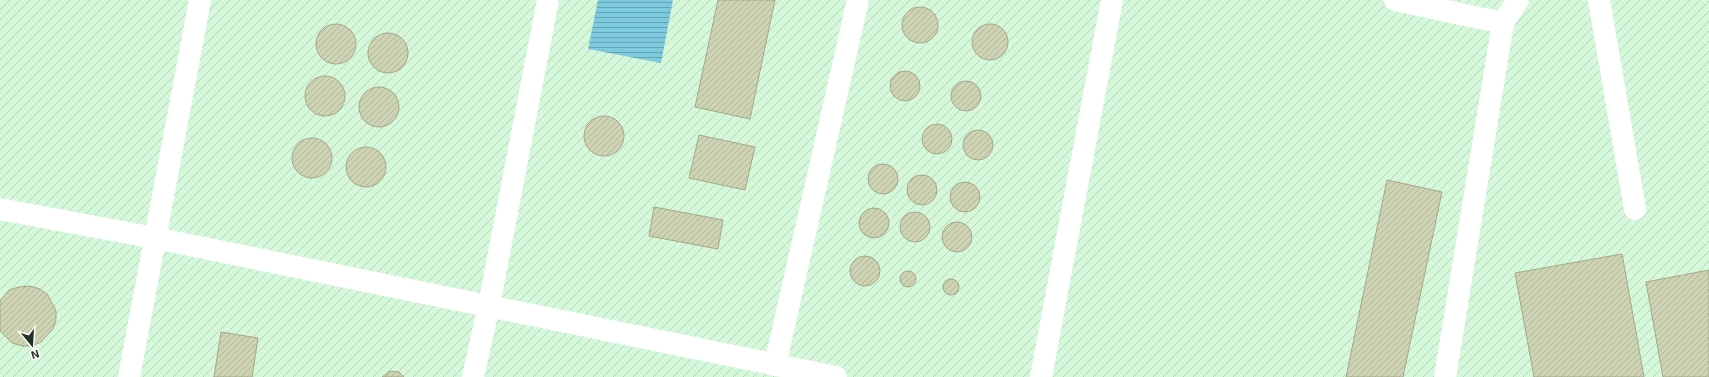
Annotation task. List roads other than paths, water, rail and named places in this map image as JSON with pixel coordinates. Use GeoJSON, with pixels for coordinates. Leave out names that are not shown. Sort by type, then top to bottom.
{"type":"FeatureCollection","features":[{"type":"Feature","properties":{"kind":"lane"},"geometry":{"type":"LineString","coordinates":[[129,377],[200,0]]}},
{"type":"Feature","properties":{"kind":"lane"},"geometry":{"type":"LineString","coordinates":[[473,377],[489,305],[548,0]]}},
{"type":"Feature","properties":{"kind":"lane"},"geometry":{"type":"LineString","coordinates":[[775,365],[858,0]]}},
{"type":"Feature","properties":{"kind":"lane"},"geometry":{"type":"LineString","coordinates":[[1041,377],[1112,0]]}},
{"type":"Feature","properties":{"kind":"lane"},"geometry":{"type":"LineString","coordinates":[[1395,0],[1503,23]]}},
{"type":"Feature","properties":{"kind":"lane"},"geometry":{"type":"LineString","coordinates":[[1445,377],[1503,23],[1518,0]]}},
{"type":"Feature","properties":{"kind":"lane"},"geometry":{"type":"LineString","coordinates":[[1599,0],[1634,210]]}},
{"type":"Feature","properties":{"kind":"lane"},"geometry":{"type":"LineString","coordinates":[[0,209],[155,238],[489,305],[836,377]]}},
{"type":"Feature","properties":{"kind":"water"},"geometry":{"type":"Polygon","coordinates":[[[598,0],[673,0],[661,63],[588,49],[598,0]]]}}]}
